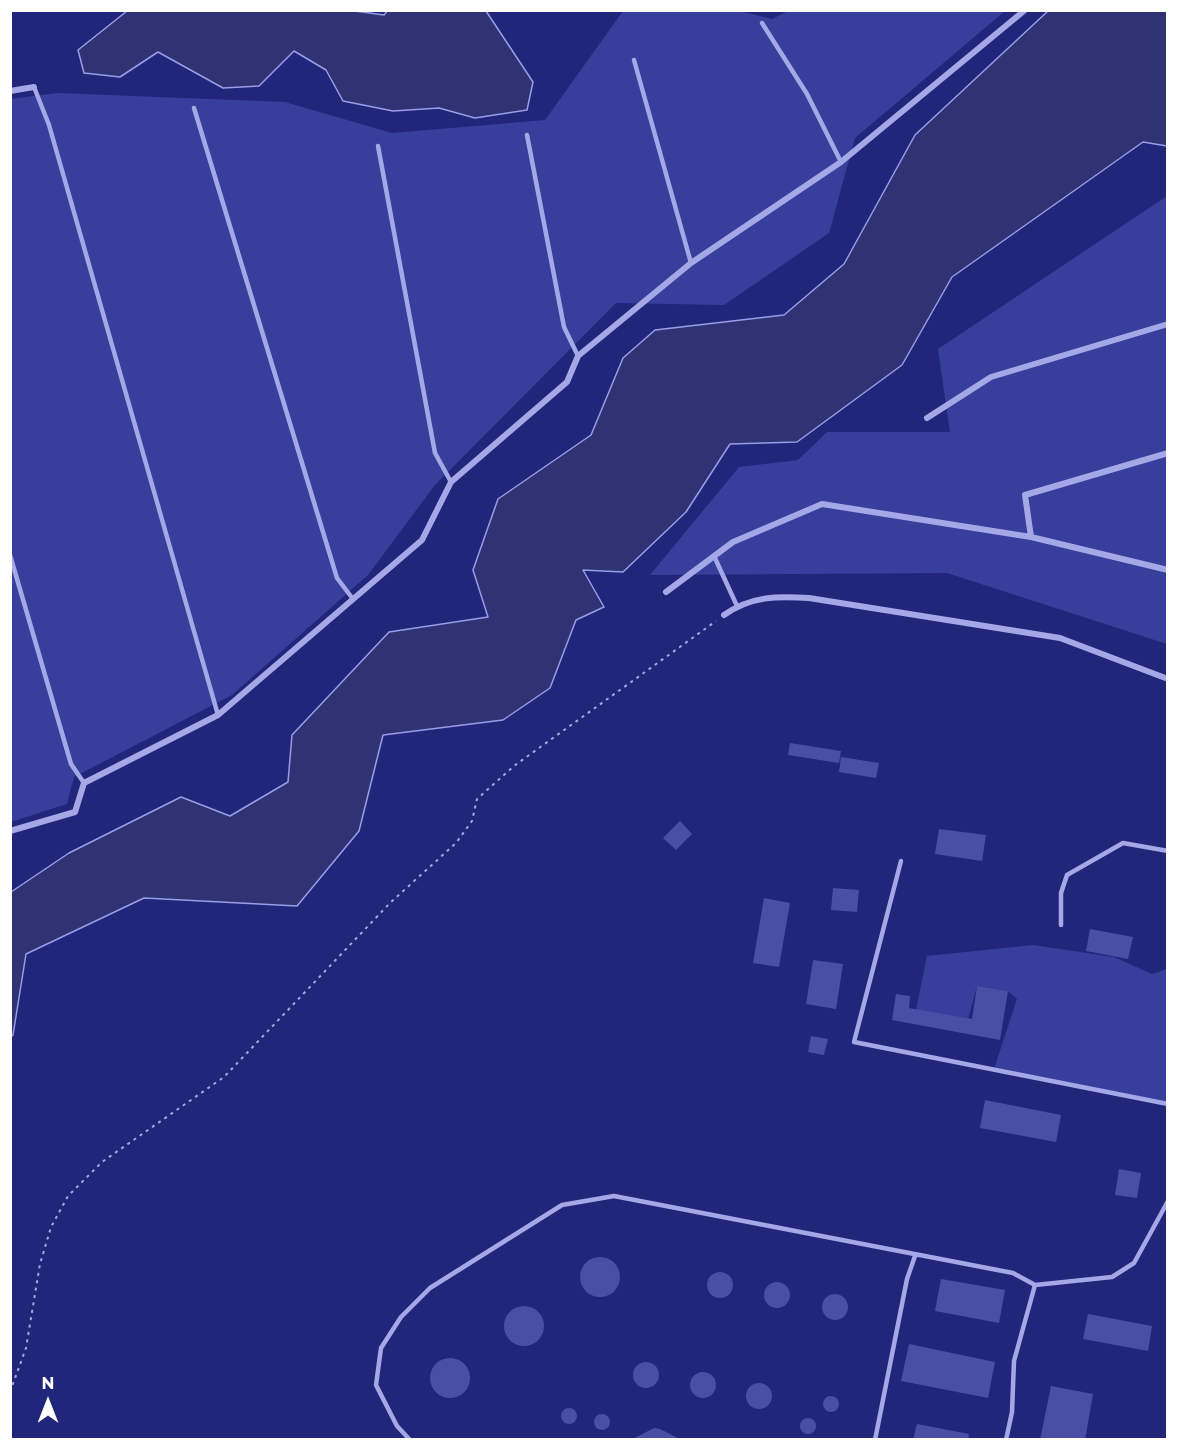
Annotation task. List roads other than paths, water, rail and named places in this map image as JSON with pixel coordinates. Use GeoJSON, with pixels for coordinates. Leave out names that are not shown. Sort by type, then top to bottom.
{"type":"FeatureCollection","features":[{"type":"Feature","properties":{"kind":"street"},"geometry":{"type":"LineString","coordinates":[[10,831],[75,812],[84,783],[218,715],[422,540],[452,482],[567,382],[578,356],[691,263],[841,162],[1025,10]]}},
{"type":"Feature","properties":{"kind":"street"},"geometry":{"type":"LineString","coordinates":[[10,91],[34,87]]}},
{"type":"Feature","properties":{"kind":"street"},"geometry":{"type":"LineString","coordinates":[[927,418],[991,377],[1167,324]]}},
{"type":"Feature","properties":{"kind":"street"},"geometry":{"type":"LineString","coordinates":[[1031,537],[1026,495],[1167,453]]}},
{"type":"Feature","properties":{"kind":"street"},"geometry":{"type":"LineString","coordinates":[[666,592],[733,542],[822,504],[1031,537],[1167,570]]}},
{"type":"Feature","properties":{"kind":"street"},"geometry":{"type":"LineString","coordinates":[[724,615],[737,606],[770,596],[809,598],[1060,638],[1167,679]]}},
{"type":"Feature","properties":{"kind":"lane"},"geometry":{"type":"LineString","coordinates":[[762,23],[807,94],[841,162]]}},
{"type":"Feature","properties":{"kind":"lane"},"geometry":{"type":"LineString","coordinates":[[634,60],[691,263]]}},
{"type":"Feature","properties":{"kind":"lane"},"geometry":{"type":"LineString","coordinates":[[34,87],[53,136],[218,715]]}},
{"type":"Feature","properties":{"kind":"lane"},"geometry":{"type":"LineString","coordinates":[[194,108],[337,578],[353,599]]}},
{"type":"Feature","properties":{"kind":"lane"},"geometry":{"type":"LineString","coordinates":[[527,135],[564,327],[578,356]]}},
{"type":"Feature","properties":{"kind":"lane"},"geometry":{"type":"LineString","coordinates":[[378,146],[435,453],[452,482]]}},
{"type":"Feature","properties":{"kind":"lane"},"geometry":{"type":"LineString","coordinates":[[10,555],[71,764],[84,783]]}},
{"type":"Feature","properties":{"kind":"lane"},"geometry":{"type":"LineString","coordinates":[[714,556],[737,606]]}},
{"type":"Feature","properties":{"kind":"lane"},"geometry":{"type":"LineString","coordinates":[[1061,925],[1061,893],[1067,875],[1123,843],[1167,850]]}},
{"type":"Feature","properties":{"kind":"lane"},"geometry":{"type":"LineString","coordinates":[[901,861],[854,1042],[1167,1104]]}},
{"type":"Feature","properties":{"kind":"lane"},"geometry":{"type":"LineString","coordinates":[[410,1440],[396,1426],[375,1385],[381,1348],[401,1317],[430,1288],[562,1205],[614,1196],[915,1256],[1013,1273],[1035,1285],[1112,1276],[1134,1263],[1167,1201]]}},
{"type":"Feature","properties":{"kind":"lane"},"geometry":{"type":"LineString","coordinates":[[875,1440],[907,1279],[915,1256]]}},
{"type":"Feature","properties":{"kind":"lane"},"geometry":{"type":"LineString","coordinates":[[1006,1440],[1012,1412],[1014,1361],[1035,1285]]}}]}
